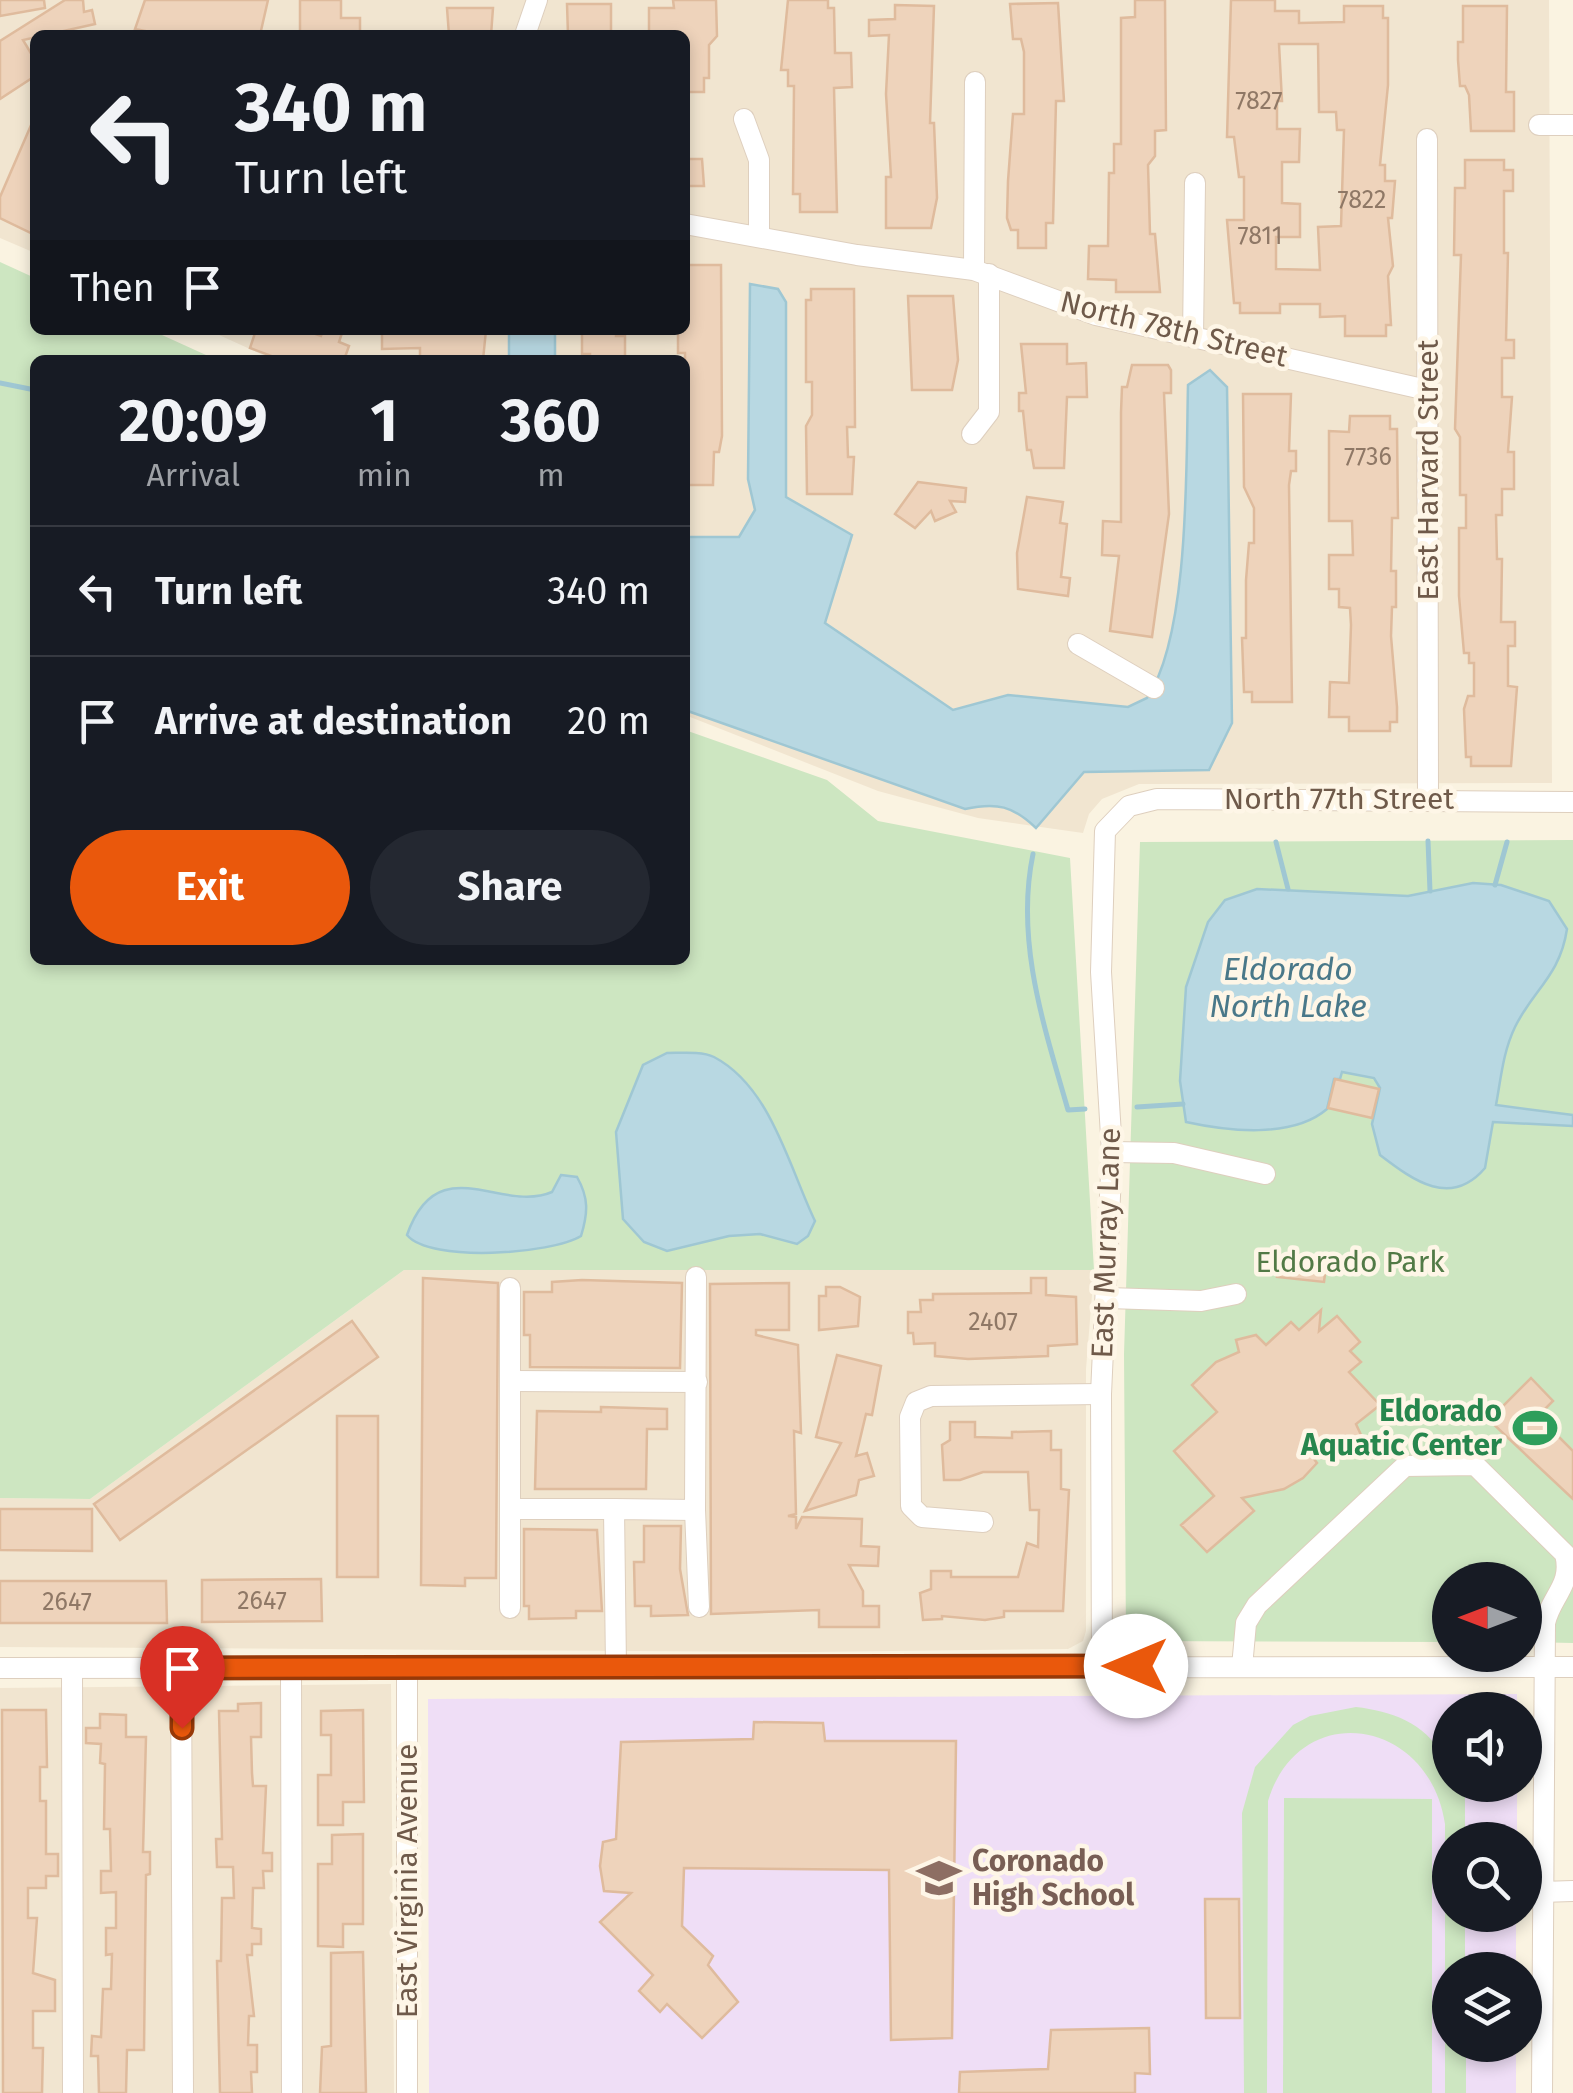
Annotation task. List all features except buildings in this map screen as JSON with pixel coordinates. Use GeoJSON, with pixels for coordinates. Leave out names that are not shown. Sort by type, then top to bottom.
{"type":"FeatureCollection","features":[{"type":"Feature","properties":{"kind":"street"},"geometry":{"type":"LineString","coordinates":[[528,30],[537,0]]}},
{"type":"Feature","properties":{"kind":"street"},"geometry":{"type":"LineString","coordinates":[[972,434],[988,412],[974,82]]}},
{"type":"Feature","properties":{"kind":"street"},"geometry":{"type":"LineString","coordinates":[[744,119],[758,160],[759,238]]}},
{"type":"Feature","properties":{"kind":"street"},"geometry":{"type":"LineString","coordinates":[[1539,125],[1573,125]]}},
{"type":"Feature","properties":{"kind":"street","name":"East Harvard Street"},"geometry":{"type":"LineString","coordinates":[[1427,139],[1428,800]]}},
{"type":"Feature","properties":{"kind":"street"},"geometry":{"type":"LineString","coordinates":[[1193,337],[1195,183]]}},
{"type":"Feature","properties":{"kind":"street","name":"North 78th Street"},"geometry":{"type":"LineString","coordinates":[[690,225],[982,272],[1096,316],[1428,390]]}},
{"type":"Feature","properties":{"kind":"street"},"geometry":{"type":"LineString","coordinates":[[1078,644],[1154,688]]}},
{"type":"Feature","properties":{"kind":"street","name":"North 77th Street"},"geometry":{"type":"LineString","coordinates":[[1111,821],[1129,806],[1157,799],[1573,802]]}},
{"type":"Feature","properties":{"kind":"street","name":"East Murray Lane"},"geometry":{"type":"LineString","coordinates":[[1102,1666],[1101,1394],[1112,1152],[1100,883],[1101,843],[1111,821]]}},
{"type":"Feature","properties":{"kind":"street"},"geometry":{"type":"LineString","coordinates":[[1112,1152],[1174,1153],[1265,1174]]}},
{"type":"Feature","properties":{"kind":"street"},"geometry":{"type":"LineString","coordinates":[[696,1278],[695,1510],[699,1608]]}},
{"type":"Feature","properties":{"kind":"street"},"geometry":{"type":"LineString","coordinates":[[510,1288],[510,1608]]}},
{"type":"Feature","properties":{"kind":"street"},"geometry":{"type":"LineString","coordinates":[[1108,1298],[1176,1300],[1236,1294]]}},
{"type":"Feature","properties":{"kind":"street"},"geometry":{"type":"LineString","coordinates":[[512,1381],[696,1382]]}},
{"type":"Feature","properties":{"kind":"street"},"geometry":{"type":"LineString","coordinates":[[983,1522],[922,1517],[911,1506],[910,1418],[916,1402],[931,1396],[1101,1394]]}},
{"type":"Feature","properties":{"kind":"street"},"geometry":{"type":"LineString","coordinates":[[1242,1667],[1246,1622],[1254,1608],[1405,1466],[1475,1465],[1565,1554],[1570,1568],[1562,1595],[1548,1609],[1542,1836]]}},
{"type":"Feature","properties":{"kind":"street"},"geometry":{"type":"LineString","coordinates":[[510,1508],[695,1510]]}},
{"type":"Feature","properties":{"kind":"street"},"geometry":{"type":"LineString","coordinates":[[614,1509],[616,1668]]}},
{"type":"Feature","properties":{"kind":"street"},"geometry":{"type":"LineString","coordinates":[[0,1668],[1573,1668]]}},
{"type":"Feature","properties":{"kind":"street"},"geometry":{"type":"LineString","coordinates":[[182,1668],[183,2093]]}},
{"type":"Feature","properties":{"kind":"street"},"geometry":{"type":"LineString","coordinates":[[291,1668],[292,2093]]}},
{"type":"Feature","properties":{"kind":"street","name":"East Virginia Avenue"},"geometry":{"type":"LineString","coordinates":[[407,1669],[407,2093]]}},
{"type":"Feature","properties":{"kind":"street"},"geometry":{"type":"LineString","coordinates":[[72,1670],[73,2093]]}},
{"type":"Feature","properties":{"kind":"street"},"geometry":{"type":"LineString","coordinates":[[1542,1892],[1573,1891]]}},
{"type":"Feature","properties":{"kind":"street"},"geometry":{"type":"LineString","coordinates":[[1541,1932],[1542,2093]]}},
{"type":"Feature","properties":{"kind":"shaded area"},"geometry":{"type":"Polygon","coordinates":[[[0,0],[1549,0],[1552,783],[1139,784],[1102,799],[1089,814],[1083,833],[978,818],[878,791],[690,717],[690,355],[263,355],[219,335],[690,335],[690,30],[30,30],[30,251],[0,238],[0,0]]]}},
{"type":"Feature","properties":{"kind":"shaded area"},"geometry":{"type":"Polygon","coordinates":[[[404,1270],[1094,1270],[1086,1369],[1083,1641],[1068,1649],[806,1652],[0,1647],[0,1498],[90,1499],[404,1270]]]}},
{"type":"Feature","properties":{"kind":"shaded area"},"geometry":{"type":"Polygon","coordinates":[[[391,1684],[394,2093],[0,2093],[0,1688],[391,1684]]]}},
{"type":"Feature","properties":{"kind":"shaded area","name":"Coronado High School"},"geometry":{"type":"Polygon","coordinates":[[[1432,1694],[1432,1802],[1517,1802],[1517,1822],[1432,1822],[1432,1932],[1516,1932],[1516,1952],[1432,1952],[1432,2062],[1516,2062],[1516,2093],[429,2093],[428,1699],[1432,1694]]]}},
{"type":"Feature","properties":{"kind":"green space"},"geometry":{"type":"Polygon","coordinates":[[[0,262],[30,276],[30,335],[162,335],[206,355],[30,355],[30,965],[690,965],[690,732],[827,780],[878,821],[1070,858],[1094,1270],[404,1270],[90,1499],[0,1498],[0,262]]]}},
{"type":"Feature","properties":{"kind":"green space","name":"Eldorado Park"},"geometry":{"type":"Polygon","coordinates":[[[1573,840],[1573,1643],[1542,1642],[1542,1562],[1432,1562],[1432,1642],[1126,1641],[1124,1354],[1140,842],[1573,840]]]}},
{"type":"Feature","properties":{"kind":"green space"},"geometry":{"type":"Polygon","coordinates":[[[1356,1707],[1406,1720],[1432,1741],[1432,1785],[1415,1761],[1390,1743],[1362,1734],[1333,1735],[1306,1746],[1284,1768],[1268,1801],[1267,2093],[1244,2093],[1242,1813],[1255,1767],[1293,1725],[1310,1716],[1356,1707]]]}},
{"type":"Feature","properties":{"kind":"green space"},"geometry":{"type":"Polygon","coordinates":[[[1284,1798],[1432,1799],[1432,2093],[1283,2093],[1284,1798]]]}},
{"type":"Feature","properties":{"kind":"green space"},"geometry":{"type":"Polygon","coordinates":[[[1438,1802],[1465,1802],[1465,1822],[1444,1822],[1438,1802]]]}},
{"type":"Feature","properties":{"kind":"green space"},"geometry":{"type":"Polygon","coordinates":[[[1445,1932],[1465,1932],[1465,1952],[1445,1952],[1445,1932]]]}},
{"type":"Feature","properties":{"kind":"green space"},"geometry":{"type":"Polygon","coordinates":[[[1445,2062],[1466,2062],[1466,2093],[1445,2093],[1445,2062]]]}},
{"type":"Feature","properties":{"kind":"water"},"geometry":{"type":"Polygon","coordinates":[[[750,284],[778,289],[786,302],[786,497],[852,535],[825,623],[953,710],[1008,695],[1128,707],[1147,698],[1161,670],[1171,633],[1183,547],[1188,385],[1210,370],[1227,387],[1232,723],[1209,770],[1084,772],[1036,828],[1004,808],[965,809],[690,712],[690,537],[739,537],[755,510],[748,479],[750,284]]]}},
{"type":"Feature","properties":{"kind":"water"},"geometry":{"type":"Polygon","coordinates":[[[509,335],[555,335],[555,355],[509,355],[509,335]]]}},
{"type":"Feature","properties":{"kind":"water","name":"Eldorado North Lake"},"geometry":{"type":"Polygon","coordinates":[[[1473,883],[1501,885],[1549,901],[1567,929],[1552,971],[1511,1036],[1496,1105],[1573,1115],[1573,1126],[1493,1122],[1485,1168],[1472,1180],[1446,1188],[1419,1181],[1380,1155],[1372,1124],[1380,1088],[1374,1078],[1342,1072],[1340,1079],[1334,1079],[1327,1109],[1296,1125],[1239,1130],[1186,1122],[1180,1081],[1186,987],[1208,922],[1225,900],[1257,889],[1408,896],[1473,883]]]}},
{"type":"Feature","properties":{"kind":"water"},"geometry":{"type":"Polygon","coordinates":[[[667,1053],[714,1057],[734,1070],[764,1108],[815,1221],[808,1236],[797,1244],[760,1234],[729,1236],[667,1251],[644,1242],[623,1219],[616,1132],[643,1065],[667,1053]]]}},
{"type":"Feature","properties":{"kind":"water"},"geometry":{"type":"Polygon","coordinates":[[[561,1175],[577,1177],[586,1206],[581,1236],[566,1242],[519,1251],[465,1252],[440,1250],[407,1235],[420,1209],[436,1194],[472,1189],[532,1197],[552,1192],[561,1175]]]}},
{"type":"Feature","properties":{"kind":"waterway"},"geometry":{"type":"LineString","coordinates":[[0,383],[30,389]]}},
{"type":"Feature","properties":{"kind":"waterway"},"geometry":{"type":"LineString","coordinates":[[1428,841],[1430,891]]}},
{"type":"Feature","properties":{"kind":"waterway"},"geometry":{"type":"LineString","coordinates":[[1276,842],[1288,889]]}},
{"type":"Feature","properties":{"kind":"waterway"},"geometry":{"type":"LineString","coordinates":[[1495,885],[1507,842]]}},
{"type":"Feature","properties":{"kind":"waterway"},"geometry":{"type":"LineString","coordinates":[[1033,854],[1028,919],[1035,983],[1068,1110],[1085,1109]]}},
{"type":"Feature","properties":{"kind":"waterway"},"geometry":{"type":"LineString","coordinates":[[1137,1107],[1183,1104]]}},
{"type":"Feature","properties":{"kind":"place","name":"Eldorado Aquatic Center"},"geometry":{"type":"Point","coordinates":[1535,1428]}},
{"type":"Feature","properties":{"kind":"place","name":"Coronado High School"},"geometry":{"type":"Point","coordinates":[939,1878]}},
{"type":"Feature","properties":{"kind":"route"},"geometry":{"type":"LineString","coordinates":[[182,1728],[182,1668],[1136,1666]]}}]}
